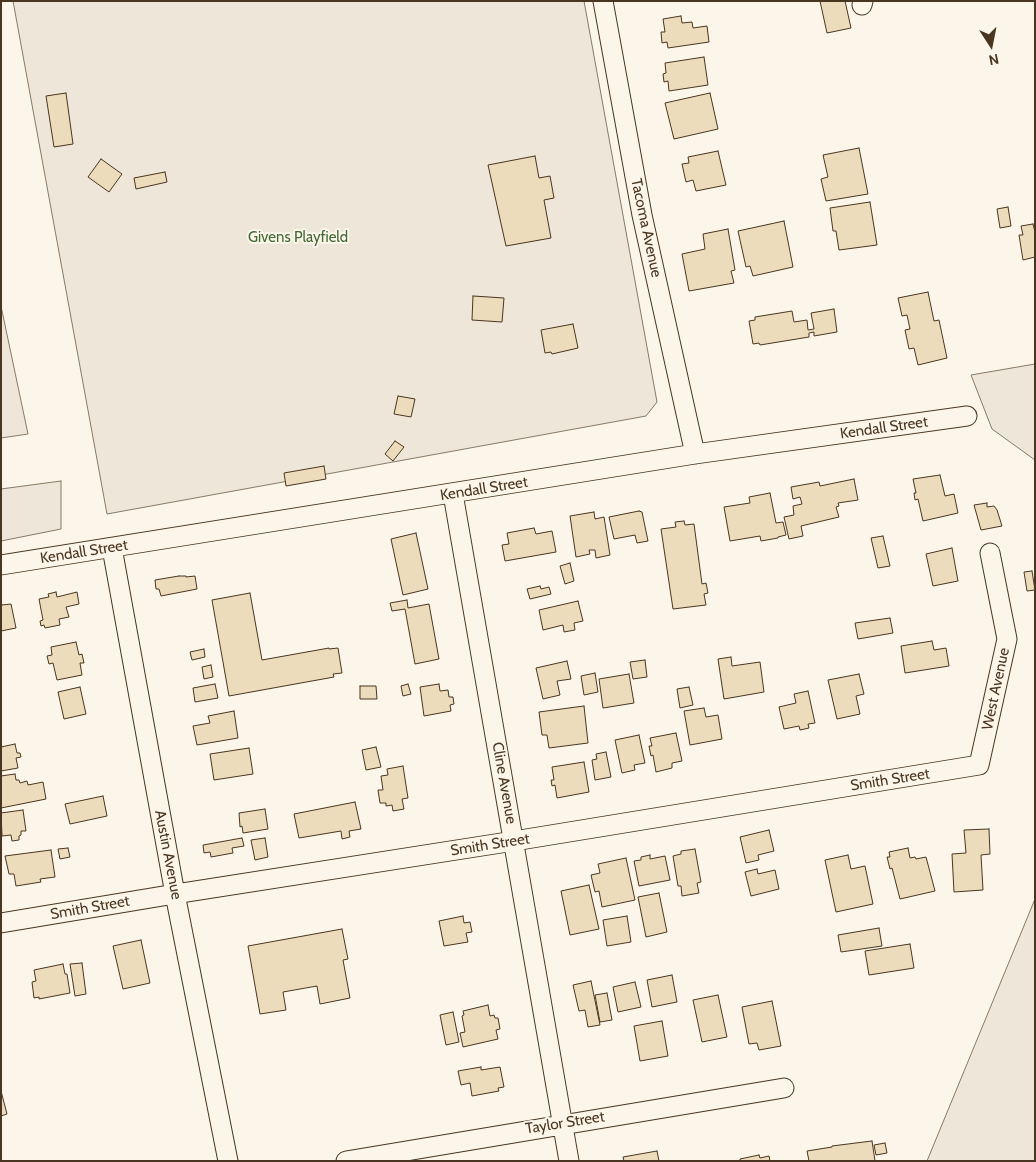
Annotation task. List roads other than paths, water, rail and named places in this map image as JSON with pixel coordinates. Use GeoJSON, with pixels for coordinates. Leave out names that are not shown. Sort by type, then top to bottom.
{"type":"FeatureCollection","features":[{"type":"Feature","properties":{"kind":"street","name":"Tacoma Avenue"},"geometry":{"type":"LineString","coordinates":[[603,1],[642,216],[695,454]]}},
{"type":"Feature","properties":{"kind":"street","name":"Kendall Street"},"geometry":{"type":"LineString","coordinates":[[1,565],[695,454],[968,416]]}},
{"type":"Feature","properties":{"kind":"street","name":"Cline Avenue"},"geometry":{"type":"LineString","coordinates":[[454,494],[569,1161]]}},
{"type":"Feature","properties":{"kind":"street","name":"Austin Avenue"},"geometry":{"type":"LineString","coordinates":[[112,548],[228,1161]]}},
{"type":"Feature","properties":{"kind":"street","name":"West Avenue"},"geometry":{"type":"LineString","coordinates":[[980,765],[1007,639],[990,553]]}},
{"type":"Feature","properties":{"kind":"street","name":"Smith Street"},"geometry":{"type":"LineString","coordinates":[[1,923],[980,765]]}},
{"type":"Feature","properties":{"kind":"street","name":"Taylor Street"},"geometry":{"type":"LineString","coordinates":[[346,1161],[784,1088]]}},
{"type":"Feature","properties":{"kind":"park label","name":"Givens Playfield"},"geometry":{"type":"Point","coordinates":[298,238]}}]}
